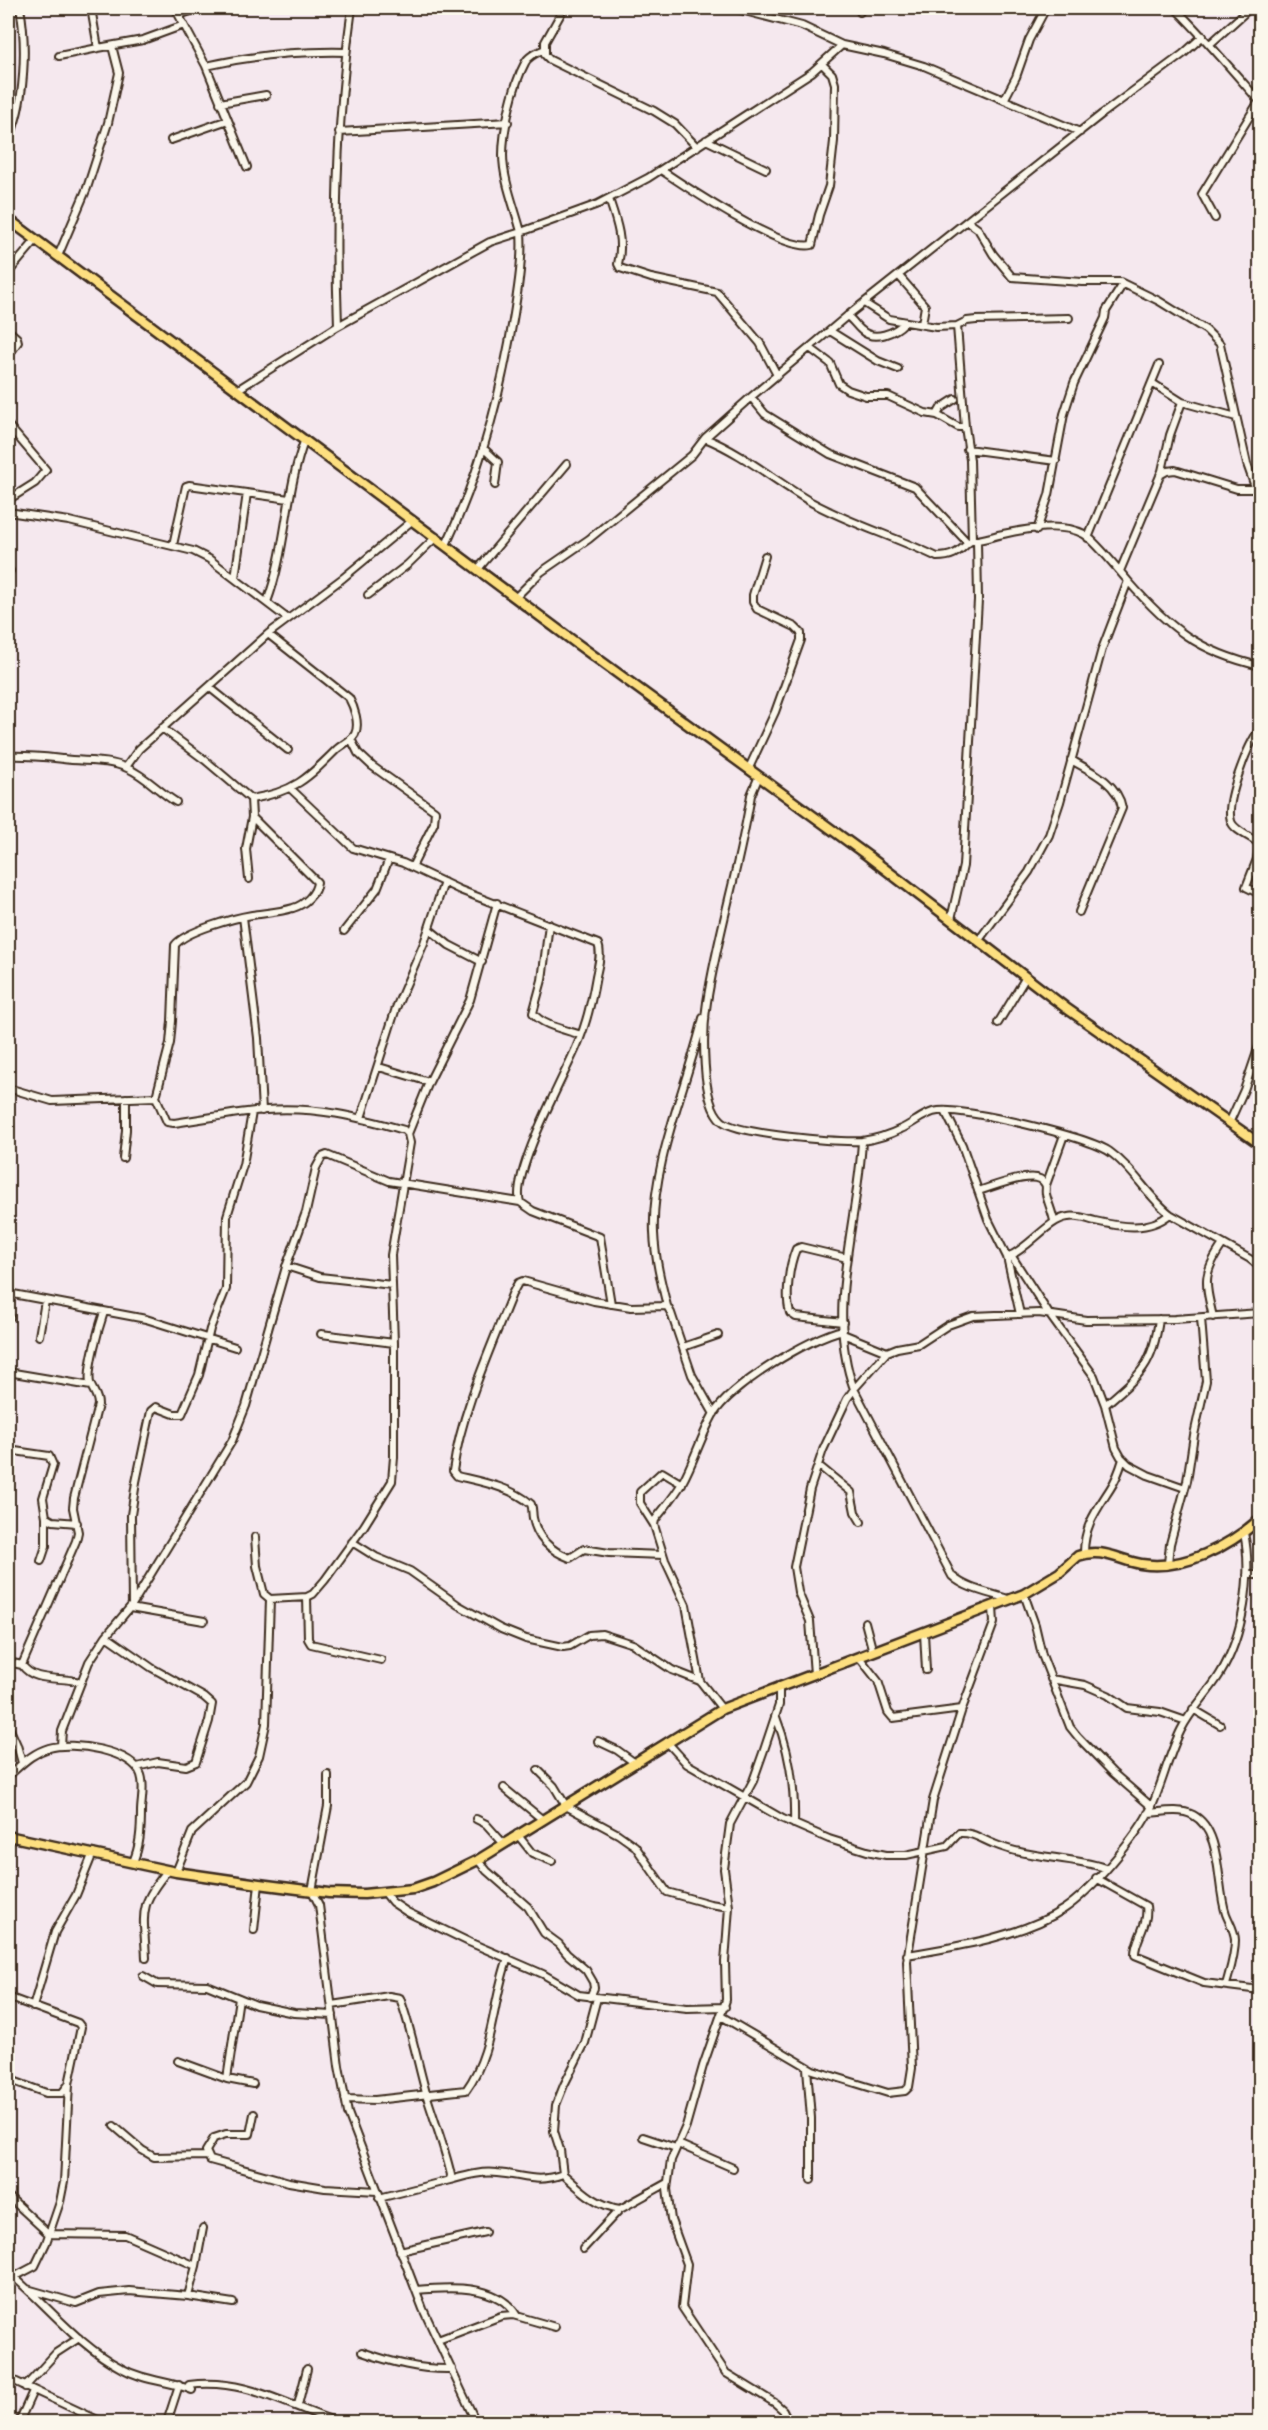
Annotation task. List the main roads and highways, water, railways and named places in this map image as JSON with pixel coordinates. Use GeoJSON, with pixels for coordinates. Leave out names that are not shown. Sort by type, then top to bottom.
{"type":"FeatureCollection","features":[{"type":"Feature","properties":{"kind":"main road"},"geometry":{"type":"LineString","coordinates":[[8,219],[1026,977],[1133,1056],[1230,1121],[1260,1144]]}},
{"type":"Feature","properties":{"kind":"main road"},"geometry":{"type":"LineString","coordinates":[[8,1836],[172,1871],[312,1891],[385,1893],[413,1889],[478,1860],[722,1709],[1024,1594],[1041,1586],[1084,1553],[1099,1552],[1140,1563],[1181,1561],[1220,1548],[1244,1533],[1260,1519]]}}]}
